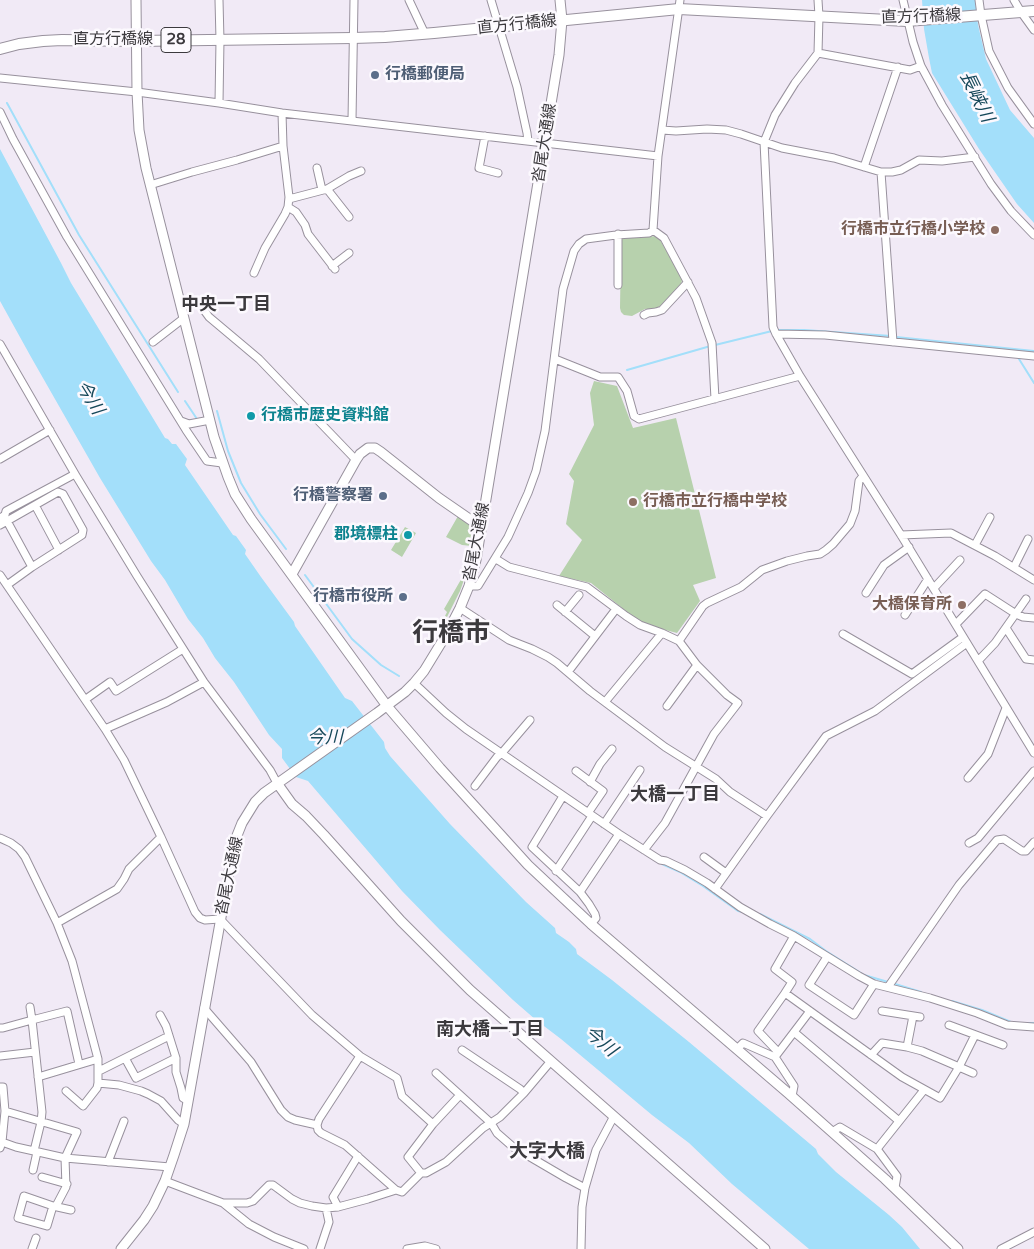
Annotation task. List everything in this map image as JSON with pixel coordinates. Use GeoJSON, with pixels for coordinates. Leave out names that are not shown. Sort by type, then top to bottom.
{"type":"FeatureCollection","features":[{"type":"Feature","properties":{"kind":"main road","name":"直方行橋線"},"geometry":{"type":"LineString","coordinates":[[0,50],[19,44],[62,40],[137,41],[353,38],[425,34],[562,20],[679,5],[819,16],[912,20],[1034,11]]}},
{"type":"Feature","properties":{"kind":"street"},"geometry":{"type":"LineString","coordinates":[[136,0],[139,130],[146,168],[222,463],[235,494],[251,519],[387,706],[528,866],[591,924],[792,1096],[958,1249]]}},
{"type":"Feature","properties":{"kind":"street"},"geometry":{"type":"LineString","coordinates":[[219,0],[219,103]]}},
{"type":"Feature","properties":{"kind":"street"},"geometry":{"type":"LineString","coordinates":[[352,120],[354,0]]}},
{"type":"Feature","properties":{"kind":"street"},"geometry":{"type":"LineString","coordinates":[[409,0],[425,34]]}},
{"type":"Feature","properties":{"kind":"street"},"geometry":{"type":"LineString","coordinates":[[490,0],[516,87],[528,141]]}},
{"type":"Feature","properties":{"kind":"street","name":"沓尾大通線"},"geometry":{"type":"LineString","coordinates":[[121,1249],[153,1206],[165,1181],[184,1124],[230,867],[236,838],[242,823],[255,802],[264,793],[387,706],[414,683],[435,654],[460,608],[469,586],[475,564],[559,55],[562,20],[560,0]]}},
{"type":"Feature","properties":{"kind":"street"},"geometry":{"type":"LineString","coordinates":[[818,0],[818,53],[796,82],[776,115],[764,142],[773,327],[800,376],[901,534],[1034,752]]}},
{"type":"Feature","properties":{"kind":"street"},"geometry":{"type":"LineString","coordinates":[[903,0],[912,20],[912,42],[921,66],[942,105],[990,184],[1034,235]]}},
{"type":"Feature","properties":{"kind":"street"},"geometry":{"type":"LineString","coordinates":[[979,0],[979,15],[990,51],[1008,88],[1034,124]]}},
{"type":"Feature","properties":{"kind":"street"},"geometry":{"type":"LineString","coordinates":[[1014,0],[1034,30]]}},
{"type":"Feature","properties":{"kind":"street"},"geometry":{"type":"LineString","coordinates":[[654,230],[658,156],[679,5]]}},
{"type":"Feature","properties":{"kind":"street"},"geometry":{"type":"LineString","coordinates":[[818,53],[910,70],[921,66]]}},
{"type":"Feature","properties":{"kind":"street"},"geometry":{"type":"LineString","coordinates":[[864,167],[898,67]]}},
{"type":"Feature","properties":{"kind":"street"},"geometry":{"type":"LineString","coordinates":[[0,78],[137,92],[282,113],[658,156]]}},
{"type":"Feature","properties":{"kind":"street"},"geometry":{"type":"LineString","coordinates":[[0,112],[70,243],[181,421],[207,461],[222,463]]}},
{"type":"Feature","properties":{"kind":"street"},"geometry":{"type":"LineString","coordinates":[[254,273],[270,238],[285,214],[288,203],[282,113]]}},
{"type":"Feature","properties":{"kind":"street"},"geometry":{"type":"LineString","coordinates":[[662,130],[726,130],[782,148],[834,158],[880,172],[900,170],[919,160],[942,162],[974,157]]}},
{"type":"Feature","properties":{"kind":"street"},"geometry":{"type":"LineString","coordinates":[[485,136],[480,168],[498,173]]}},
{"type":"Feature","properties":{"kind":"street"},"geometry":{"type":"LineString","coordinates":[[150,185],[283,146]]}},
{"type":"Feature","properties":{"kind":"street"},"geometry":{"type":"LineString","coordinates":[[317,168],[325,190],[349,217]]}},
{"type":"Feature","properties":{"kind":"street"},"geometry":{"type":"LineString","coordinates":[[288,203],[325,190],[361,171]]}},
{"type":"Feature","properties":{"kind":"street"},"geometry":{"type":"LineString","coordinates":[[880,172],[893,342]]}},
{"type":"Feature","properties":{"kind":"street"},"geometry":{"type":"LineString","coordinates":[[288,203],[333,268],[349,253]]}},
{"type":"Feature","properties":{"kind":"street"},"geometry":{"type":"LineString","coordinates":[[469,586],[478,586],[496,559],[517,520],[536,471],[545,431],[563,289],[574,250],[586,239],[654,230]]}},
{"type":"Feature","properties":{"kind":"street"},"geometry":{"type":"LineString","coordinates":[[654,230],[664,238],[696,298],[712,343],[715,399]]}},
{"type":"Feature","properties":{"kind":"street"},"geometry":{"type":"LineString","coordinates":[[618,234],[618,285]]}},
{"type":"Feature","properties":{"kind":"street"},"geometry":{"type":"LineString","coordinates":[[644,315],[662,310],[688,282]]}},
{"type":"Feature","properties":{"kind":"street"},"geometry":{"type":"LineString","coordinates":[[180,301],[198,302],[209,317],[259,359],[356,460]]}},
{"type":"Feature","properties":{"kind":"street"},"geometry":{"type":"LineString","coordinates":[[153,342],[184,318]]}},
{"type":"Feature","properties":{"kind":"street"},"geometry":{"type":"LineString","coordinates":[[776,334],[825,335],[1034,356]]}},
{"type":"Feature","properties":{"kind":"street"},"geometry":{"type":"LineString","coordinates":[[0,344],[75,474],[204,682],[280,781],[292,804],[324,835],[401,921],[470,990],[765,1249]]}},
{"type":"Feature","properties":{"kind":"street"},"geometry":{"type":"LineString","coordinates":[[555,359],[600,377],[618,377],[627,391],[634,416],[639,419],[800,376]]}},
{"type":"Feature","properties":{"kind":"street"},"geometry":{"type":"LineString","coordinates":[[181,421],[188,424],[210,420]]}},
{"type":"Feature","properties":{"kind":"street"},"geometry":{"type":"LineString","coordinates":[[0,459],[50,430]]}},
{"type":"Feature","properties":{"kind":"street"},"geometry":{"type":"LineString","coordinates":[[292,574],[356,460],[368,448],[375,448],[381,452],[439,498],[481,527]]}},
{"type":"Feature","properties":{"kind":"street"},"geometry":{"type":"LineString","coordinates":[[0,525],[6,511],[75,474]]}},
{"type":"Feature","properties":{"kind":"street"},"geometry":{"type":"LineString","coordinates":[[679,641],[707,603],[740,587],[762,570],[787,561],[820,554],[826,550],[850,524],[863,476]]}},
{"type":"Feature","properties":{"kind":"street"},"geometry":{"type":"LineString","coordinates":[[4,519],[58,492],[63,494],[83,530],[82,535],[32,567],[7,586]]}},
{"type":"Feature","properties":{"kind":"street"},"geometry":{"type":"LineString","coordinates":[[35,505],[59,550]]}},
{"type":"Feature","properties":{"kind":"street"},"geometry":{"type":"LineString","coordinates":[[976,545],[990,517]]}},
{"type":"Feature","properties":{"kind":"street"},"geometry":{"type":"LineString","coordinates":[[4,519],[32,567]]}},
{"type":"Feature","properties":{"kind":"street"},"geometry":{"type":"LineString","coordinates":[[901,534],[951,533],[976,545],[1034,580]]}},
{"type":"Feature","properties":{"kind":"street"},"geometry":{"type":"LineString","coordinates":[[1014,567],[1028,539]]}},
{"type":"Feature","properties":{"kind":"street"},"geometry":{"type":"LineString","coordinates":[[866,593],[884,565],[908,547]]}},
{"type":"Feature","properties":{"kind":"street"},"geometry":{"type":"LineString","coordinates":[[496,559],[509,567],[587,587],[640,625],[679,641],[697,665],[727,695],[738,703],[714,734],[665,823],[644,850]]}},
{"type":"Feature","properties":{"kind":"street"},"geometry":{"type":"LineString","coordinates":[[934,588],[960,560]]}},
{"type":"Feature","properties":{"kind":"street"},"geometry":{"type":"LineString","coordinates":[[0,575],[86,698],[124,760],[162,837],[195,912],[200,918],[205,920],[220,919],[312,1015],[360,1056],[398,1078],[402,1096],[433,1124]]}},
{"type":"Feature","properties":{"kind":"street"},"geometry":{"type":"LineString","coordinates":[[905,615],[928,579]]}},
{"type":"Feature","properties":{"kind":"street"},"geometry":{"type":"LineString","coordinates":[[956,624],[985,594],[1016,614],[1034,618]]}},
{"type":"Feature","properties":{"kind":"street"},"geometry":{"type":"LineString","coordinates":[[565,612],[579,595]]}},
{"type":"Feature","properties":{"kind":"street"},"geometry":{"type":"LineString","coordinates":[[978,661],[995,643],[1026,599]]}},
{"type":"Feature","properties":{"kind":"street"},"geometry":{"type":"LineString","coordinates":[[556,606],[595,636]]}},
{"type":"Feature","properties":{"kind":"street"},"geometry":{"type":"LineString","coordinates":[[460,608],[509,640],[548,656],[665,747],[716,779],[730,792],[767,816]]}},
{"type":"Feature","properties":{"kind":"street"},"geometry":{"type":"LineString","coordinates":[[568,672],[616,609]]}},
{"type":"Feature","properties":{"kind":"street"},"geometry":{"type":"LineString","coordinates":[[1006,628],[1026,659],[1034,660]]}},
{"type":"Feature","properties":{"kind":"street"},"geometry":{"type":"LineString","coordinates":[[605,702],[662,633]]}},
{"type":"Feature","properties":{"kind":"street"},"geometry":{"type":"LineString","coordinates":[[843,634],[912,674],[965,640]]}},
{"type":"Feature","properties":{"kind":"street"},"geometry":{"type":"LineString","coordinates":[[715,889],[826,736],[875,711],[965,640]]}},
{"type":"Feature","properties":{"kind":"street"},"geometry":{"type":"LineString","coordinates":[[86,698],[110,682],[116,691],[183,648]]}},
{"type":"Feature","properties":{"kind":"street"},"geometry":{"type":"LineString","coordinates":[[667,706],[697,665]]}},
{"type":"Feature","properties":{"kind":"street"},"geometry":{"type":"LineString","coordinates":[[105,728],[167,702],[204,682]]}},
{"type":"Feature","properties":{"kind":"street"},"geometry":{"type":"LineString","coordinates":[[414,683],[452,718],[501,754],[619,834],[660,860],[685,870],[740,907],[794,936],[874,984],[930,998],[1007,1025],[1034,1027]]}},
{"type":"Feature","properties":{"kind":"street"},"geometry":{"type":"LineString","coordinates":[[968,778],[988,754],[1006,708]]}},
{"type":"Feature","properties":{"kind":"street"},"geometry":{"type":"LineString","coordinates":[[475,786],[497,756],[501,754],[530,720]]}},
{"type":"Feature","properties":{"kind":"street"},"geometry":{"type":"LineString","coordinates":[[590,782],[600,764],[612,749]]}},
{"type":"Feature","properties":{"kind":"street"},"geometry":{"type":"LineString","coordinates":[[604,824],[640,770]]}},
{"type":"Feature","properties":{"kind":"street"},"geometry":{"type":"LineString","coordinates":[[969,843],[978,838],[1034,771]]}},
{"type":"Feature","properties":{"kind":"street"},"geometry":{"type":"LineString","coordinates":[[556,871],[603,791],[576,772]]}},
{"type":"Feature","properties":{"kind":"street"},"geometry":{"type":"LineString","coordinates":[[563,796],[532,847],[580,892],[596,914],[596,918],[591,924]]}},
{"type":"Feature","properties":{"kind":"street"},"geometry":{"type":"LineString","coordinates":[[580,892],[619,834]]}},
{"type":"Feature","properties":{"kind":"street"},"geometry":{"type":"LineString","coordinates":[[57,924],[116,888],[124,879],[129,869],[162,837]]}},
{"type":"Feature","properties":{"kind":"street"},"geometry":{"type":"LineString","coordinates":[[0,838],[19,849],[57,924],[74,969],[98,1059],[97,1088],[83,1106],[66,1091]]}},
{"type":"Feature","properties":{"kind":"street"},"geometry":{"type":"LineString","coordinates":[[888,987],[959,885],[997,840],[1004,839],[1022,851],[1026,851],[1034,842]]}},
{"type":"Feature","properties":{"kind":"street"},"geometry":{"type":"LineString","coordinates":[[704,857],[726,873]]}},
{"type":"Feature","properties":{"kind":"street"},"geometry":{"type":"LineString","coordinates":[[792,1096],[794,1086],[777,1055],[758,1031],[792,982],[775,969],[794,936]]}},
{"type":"Feature","properties":{"kind":"street"},"geometry":{"type":"LineString","coordinates":[[827,957],[809,985],[854,1015],[874,984]]}},
{"type":"Feature","properties":{"kind":"street"},"geometry":{"type":"LineString","coordinates":[[785,993],[902,1077],[940,1098],[959,1067],[974,1035]]}},
{"type":"Feature","properties":{"kind":"street"},"geometry":{"type":"LineString","coordinates":[[30,1007],[42,1112],[33,1170]]}},
{"type":"Feature","properties":{"kind":"street"},"geometry":{"type":"LineString","coordinates":[[204,1008],[251,1062],[281,1110],[288,1117],[295,1120],[317,1125]]}},
{"type":"Feature","properties":{"kind":"street"},"geometry":{"type":"LineString","coordinates":[[0,1028],[67,1011],[79,1064]]}},
{"type":"Feature","properties":{"kind":"street"},"geometry":{"type":"LineString","coordinates":[[777,1055],[810,1011]]}},
{"type":"Feature","properties":{"kind":"street"},"geometry":{"type":"LineString","coordinates":[[882,1011],[916,1016],[907,1047]]}},
{"type":"Feature","properties":{"kind":"street"},"geometry":{"type":"LineString","coordinates":[[160,1015],[166,1026],[176,1058],[176,1072],[183,1098],[188,1101]]}},
{"type":"Feature","properties":{"kind":"street"},"geometry":{"type":"LineString","coordinates":[[949,1025],[1003,1045]]}},
{"type":"Feature","properties":{"kind":"street"},"geometry":{"type":"LineString","coordinates":[[794,1032],[899,1121]]}},
{"type":"Feature","properties":{"kind":"street"},"geometry":{"type":"LineString","coordinates":[[99,1071],[169,1036]]}},
{"type":"Feature","properties":{"kind":"street"},"geometry":{"type":"LineString","coordinates":[[737,1050],[743,1043],[777,1055]]}},
{"type":"Feature","properties":{"kind":"street"},"geometry":{"type":"LineString","coordinates":[[871,1055],[882,1043],[907,1047],[922,1051],[973,1073]]}},
{"type":"Feature","properties":{"kind":"street"},"geometry":{"type":"LineString","coordinates":[[462,1050],[524,1093]]}},
{"type":"Feature","properties":{"kind":"street"},"geometry":{"type":"LineString","coordinates":[[0,1056],[35,1052]]}},
{"type":"Feature","properties":{"kind":"street"},"geometry":{"type":"LineString","coordinates":[[360,1056],[317,1125],[318,1130],[345,1145],[396,1190],[402,1192],[421,1173],[426,1173],[446,1162],[470,1138],[500,1118],[551,1061]]}},
{"type":"Feature","properties":{"kind":"street"},"geometry":{"type":"LineString","coordinates":[[125,1058],[136,1078],[176,1058]]}},
{"type":"Feature","properties":{"kind":"street"},"geometry":{"type":"LineString","coordinates":[[38,1077],[98,1059]]}},
{"type":"Feature","properties":{"kind":"street"},"geometry":{"type":"LineString","coordinates":[[436,1073],[491,1123],[497,1133],[513,1147],[585,1188]]}},
{"type":"Feature","properties":{"kind":"street"},"geometry":{"type":"LineString","coordinates":[[98,1083],[119,1085],[148,1094],[161,1101],[184,1124]]}},
{"type":"Feature","properties":{"kind":"street"},"geometry":{"type":"LineString","coordinates":[[0,1087],[3,1087],[5,1111],[1,1145],[65,1158],[170,1167]]}},
{"type":"Feature","properties":{"kind":"street"},"geometry":{"type":"LineString","coordinates":[[877,1149],[924,1090]]}},
{"type":"Feature","properties":{"kind":"street"},"geometry":{"type":"LineString","coordinates":[[421,1173],[408,1157],[433,1124],[460,1095]]}},
{"type":"Feature","properties":{"kind":"street"},"geometry":{"type":"LineString","coordinates":[[5,1111],[77,1132],[65,1158],[66,1187],[55,1206],[47,1226],[18,1218],[24,1196],[55,1206],[71,1210]]}},
{"type":"Feature","properties":{"kind":"street"},"geometry":{"type":"LineString","coordinates":[[582,1249],[582,1207],[585,1188],[596,1150],[614,1116]]}},
{"type":"Feature","properties":{"kind":"street"},"geometry":{"type":"LineString","coordinates":[[108,1162],[124,1121]]}},
{"type":"Feature","properties":{"kind":"street"},"geometry":{"type":"LineString","coordinates":[[832,1132],[840,1127],[877,1149],[897,1176],[894,1188]]}},
{"type":"Feature","properties":{"kind":"street"},"geometry":{"type":"LineString","coordinates":[[338,1207],[333,1197],[358,1156]]}},
{"type":"Feature","properties":{"kind":"street"},"geometry":{"type":"LineString","coordinates":[[42,1177],[66,1184]]}},
{"type":"Feature","properties":{"kind":"street"},"geometry":{"type":"LineString","coordinates":[[165,1181],[223,1203],[249,1224],[304,1249]]}},
{"type":"Feature","properties":{"kind":"street"},"geometry":{"type":"LineString","coordinates":[[223,1203],[247,1203],[253,1201],[269,1185],[273,1185],[300,1203],[326,1208],[338,1207],[396,1190]]}},
{"type":"Feature","properties":{"kind":"street"},"geometry":{"type":"LineString","coordinates":[[320,1249],[328,1222],[326,1208]]}},
{"type":"Feature","properties":{"kind":"street"},"geometry":{"type":"LineString","coordinates":[[1001,1249],[1034,1232]]}},
{"type":"Feature","properties":{"kind":"street"},"geometry":{"type":"LineString","coordinates":[[32,1249],[36,1238]]}},
{"type":"Feature","properties":{"kind":"street"},"geometry":{"type":"LineString","coordinates":[[409,1249],[425,1246],[436,1249]]}},
{"type":"Feature","properties":{"kind":"green space"},"geometry":{"type":"Polygon","coordinates":[[[658,236],[680,275],[682,281],[680,286],[657,309],[645,309],[632,316],[624,315],[620,308],[622,238],[658,236]]]}},
{"type":"Feature","properties":{"kind":"green space","name":"行橋市立行橋中学校"},"geometry":{"type":"Polygon","coordinates":[[[594,381],[617,386],[633,428],[676,418],[716,578],[693,585],[700,601],[677,633],[642,624],[591,583],[559,576],[582,540],[566,524],[574,481],[569,474],[594,425],[590,393],[594,381]]]}},
{"type":"Feature","properties":{"kind":"green space"},"geometry":{"type":"Polygon","coordinates":[[[458,516],[475,527],[472,546],[462,545],[446,537],[458,516]]]}},
{"type":"Feature","properties":{"kind":"green space"},"geometry":{"type":"Polygon","coordinates":[[[405,527],[416,533],[402,557],[391,550],[405,527]]]}},
{"type":"Feature","properties":{"kind":"green space"},"geometry":{"type":"Polygon","coordinates":[[[463,576],[465,577],[460,591],[447,617],[445,616],[447,612],[444,609],[463,576]]]}},
{"type":"Feature","properties":{"kind":"water","name":"長峡川"},"geometry":{"type":"Polygon","coordinates":[[[922,0],[975,0],[978,25],[986,59],[1010,110],[1034,138],[1034,223],[1017,204],[979,149],[932,73],[924,29],[922,0]]]}},
{"type":"Feature","properties":{"kind":"water","name":"今川"},"geometry":{"type":"Polygon","coordinates":[[[0,149],[71,283],[165,438],[172,444],[176,444],[187,459],[185,465],[233,535],[236,536],[246,550],[245,554],[345,698],[352,701],[384,742],[390,756],[450,824],[526,902],[555,928],[556,933],[576,949],[577,954],[689,1042],[816,1149],[818,1154],[836,1172],[902,1227],[920,1249],[809,1249],[732,1184],[689,1143],[652,1115],[513,1000],[402,891],[308,781],[296,777],[282,758],[282,749],[269,735],[234,682],[215,658],[151,561],[100,478],[0,301],[0,149]]]}},
{"type":"Feature","properties":{"kind":"waterway"},"geometry":{"type":"LineString","coordinates":[[7,103],[79,235],[178,392]]}},
{"type":"Feature","properties":{"kind":"waterway"},"geometry":{"type":"LineString","coordinates":[[776,330],[891,336]]}},
{"type":"Feature","properties":{"kind":"waterway"},"geometry":{"type":"LineString","coordinates":[[627,370],[772,331]]}},
{"type":"Feature","properties":{"kind":"waterway"},"geometry":{"type":"LineString","coordinates":[[896,337],[1034,351]]}},
{"type":"Feature","properties":{"kind":"waterway"},"geometry":{"type":"LineString","coordinates":[[1018,356],[1034,383]]}},
{"type":"Feature","properties":{"kind":"waterway"},"geometry":{"type":"LineString","coordinates":[[185,401],[197,419]]}},
{"type":"Feature","properties":{"kind":"waterway"},"geometry":{"type":"LineString","coordinates":[[217,411],[228,451],[241,483],[260,514],[286,549]]}},
{"type":"Feature","properties":{"kind":"waterway"},"geometry":{"type":"LineString","coordinates":[[305,575],[352,639],[381,665],[399,676]]}},
{"type":"Feature","properties":{"kind":"waterway"},"geometry":{"type":"LineString","coordinates":[[662,864],[680,872],[738,911],[743,912]]}},
{"type":"Feature","properties":{"kind":"waterway"},"geometry":{"type":"LineString","coordinates":[[760,914],[810,939],[864,975],[888,982]]}},
{"type":"Feature","properties":{"kind":"waterway"},"geometry":{"type":"LineString","coordinates":[[892,983],[921,992]]}},
{"type":"Feature","properties":{"kind":"waterway"},"geometry":{"type":"LineString","coordinates":[[952,1001],[982,1010],[1011,1022]]}},
{"type":"Feature","properties":{"kind":"waterway"},"geometry":{"type":"LineString","coordinates":[[1028,1023],[1034,1023]]}},
{"type":"Feature","properties":{"kind":"place","name":"行橋郵便局"},"geometry":{"type":"Point","coordinates":[375,75]}},
{"type":"Feature","properties":{"kind":"place","name":"行橋市立行橋小学校"},"geometry":{"type":"Point","coordinates":[995,230]}},
{"type":"Feature","properties":{"kind":"place","name":"行橋市歴史資料館"},"geometry":{"type":"Point","coordinates":[251,416]}},
{"type":"Feature","properties":{"kind":"place","name":"行橋警察署"},"geometry":{"type":"Point","coordinates":[383,496]}},
{"type":"Feature","properties":{"kind":"place","name":"行橋市立行橋中学校"},"geometry":{"type":"Point","coordinates":[633,502]}},
{"type":"Feature","properties":{"kind":"place","name":"郡境標柱"},"geometry":{"type":"Point","coordinates":[408,535]}},
{"type":"Feature","properties":{"kind":"place","name":"行橋市役所"},"geometry":{"type":"Point","coordinates":[403,597]}},
{"type":"Feature","properties":{"kind":"place","name":"大橋保育所"},"geometry":{"type":"Point","coordinates":[962,605]}},
{"type":"Feature","properties":{"kind":"district","name":"中央一丁目"},"geometry":{"type":"Point","coordinates":[226,305]}},
{"type":"Feature","properties":{"kind":"district","name":"行橋市"},"geometry":{"type":"Point","coordinates":[451,634]}},
{"type":"Feature","properties":{"kind":"district","name":"大橋一丁目"},"geometry":{"type":"Point","coordinates":[675,795]}},
{"type":"Feature","properties":{"kind":"district","name":"南大橋一丁目"},"geometry":{"type":"Point","coordinates":[490,1030]}},
{"type":"Feature","properties":{"kind":"district","name":"大字大橋"},"geometry":{"type":"Point","coordinates":[547,1152]}}]}
